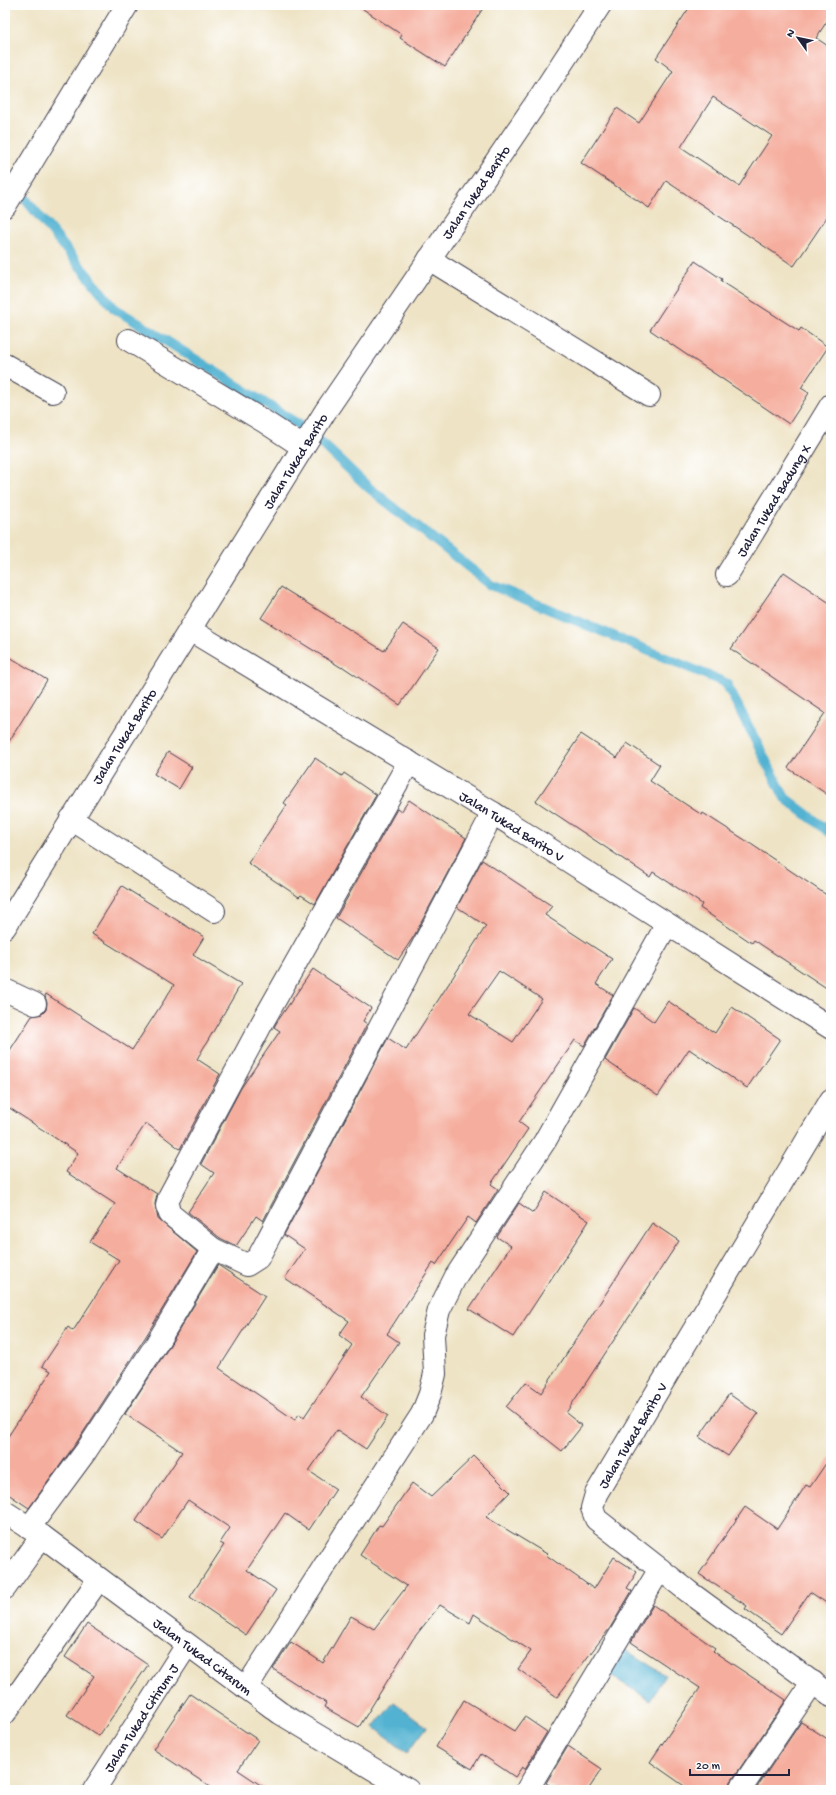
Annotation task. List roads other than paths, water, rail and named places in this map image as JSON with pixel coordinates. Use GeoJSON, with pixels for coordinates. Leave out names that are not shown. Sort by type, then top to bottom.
{"type":"FeatureCollection","features":[{"type":"Feature","properties":{"kind":"street"},"geometry":{"type":"LineString","coordinates":[[5,206],[127,5]]}},
{"type":"Feature","properties":{"kind":"street","name":"Jalan Tukad Barito"},"geometry":{"type":"LineString","coordinates":[[5,927],[325,412],[540,97],[600,5]]}},
{"type":"Feature","properties":{"kind":"street"},"geometry":{"type":"LineString","coordinates":[[429,259],[649,395]]}},
{"type":"Feature","properties":{"kind":"street"},"geometry":{"type":"LineString","coordinates":[[128,340],[265,422],[305,444]]}},
{"type":"Feature","properties":{"kind":"street"},"geometry":{"type":"LineString","coordinates":[[5,365],[53,392]]}},
{"type":"Feature","properties":{"kind":"street","name":"Jalan Tukad Badung X"},"geometry":{"type":"LineString","coordinates":[[727,575],[831,405]]}},
{"type":"Feature","properties":{"kind":"street","name":"Jalan Tukad Barito V"},"geometry":{"type":"LineString","coordinates":[[190,630],[493,812],[831,1028]]}},
{"type":"Feature","properties":{"kind":"street"},"geometry":{"type":"LineString","coordinates":[[409,762],[266,1016],[169,1197],[167,1206],[170,1214],[214,1249],[247,1265],[258,1258],[493,812]]}},
{"type":"Feature","properties":{"kind":"street"},"geometry":{"type":"LineString","coordinates":[[71,819],[214,911]]}},
{"type":"Feature","properties":{"kind":"street"},"geometry":{"type":"LineString","coordinates":[[246,1688],[422,1414],[430,1394],[435,1374],[433,1335],[439,1310],[456,1276],[545,1141],[667,924]]}},
{"type":"Feature","properties":{"kind":"street"},"geometry":{"type":"LineString","coordinates":[[5,990],[35,1004]]}},
{"type":"Feature","properties":{"kind":"street","name":"Jalan Tukad Barito V"},"geometry":{"type":"LineString","coordinates":[[831,1100],[596,1494],[592,1508],[596,1519],[660,1569],[831,1696]]}},
{"type":"Feature","properties":{"kind":"street"},"geometry":{"type":"LineString","coordinates":[[5,1588],[36,1532],[86,1451],[157,1343],[214,1249]]}},
{"type":"Feature","properties":{"kind":"street","name":"Jalan Tukad Citarum"},"geometry":{"type":"LineString","coordinates":[[5,1512],[36,1532],[280,1713],[405,1789]]}},
{"type":"Feature","properties":{"kind":"street"},"geometry":{"type":"LineString","coordinates":[[527,1790],[660,1569]]}},
{"type":"Feature","properties":{"kind":"street"},"geometry":{"type":"LineString","coordinates":[[5,1713],[100,1579]]}},
{"type":"Feature","properties":{"kind":"street","name":"Jalan Tukad Citirum J"},"geometry":{"type":"LineString","coordinates":[[94,1790],[187,1645]]}},
{"type":"Feature","properties":{"kind":"street"},"geometry":{"type":"LineString","coordinates":[[740,1790],[813,1682]]}},
{"type":"Feature","properties":{"kind":"water"},"geometry":{"type":"Polygon","coordinates":[[[624,1649],[665,1675],[650,1700],[608,1674],[624,1649]]]}},
{"type":"Feature","properties":{"kind":"water"},"geometry":{"type":"Polygon","coordinates":[[[394,1702],[427,1727],[407,1753],[374,1727],[394,1702]]]}},
{"type":"Feature","properties":{"kind":"waterway"},"geometry":{"type":"LineString","coordinates":[[5,174],[114,308],[309,431],[368,487],[491,585],[726,683],[785,798],[831,833]]}}]}
